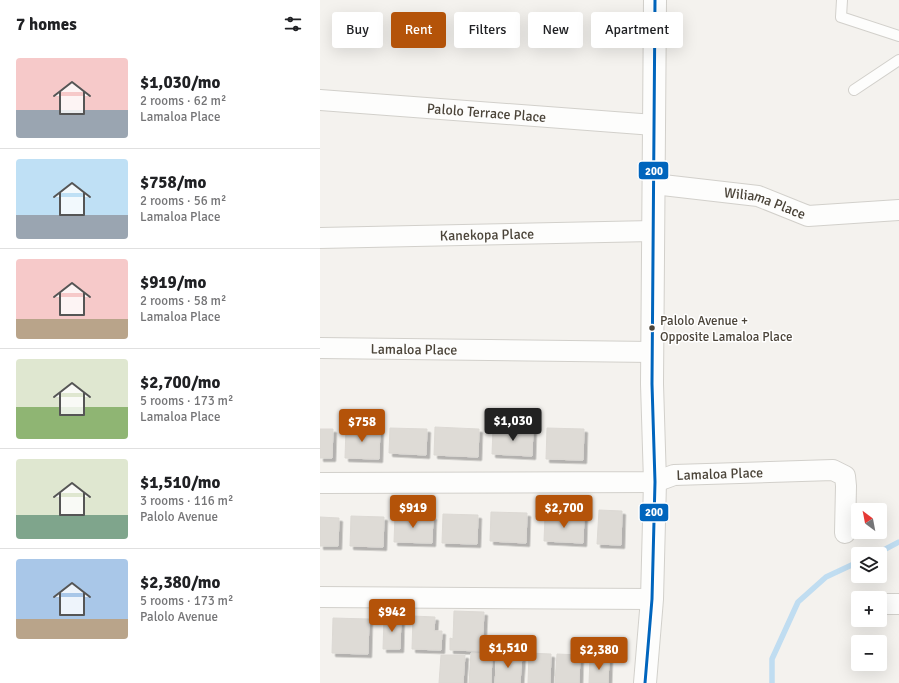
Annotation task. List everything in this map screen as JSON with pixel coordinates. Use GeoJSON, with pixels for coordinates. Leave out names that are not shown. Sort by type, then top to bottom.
{"type":"FeatureCollection","features":[{"type":"Feature","properties":{"kind":"street"},"geometry":{"type":"LineString","coordinates":[[645,683],[652,600],[655,482],[652,352],[655,0]]}},
{"type":"Feature","properties":{"kind":"street","name":"Palolo Terrace Place"},"geometry":{"type":"LineString","coordinates":[[320,100],[654,125]]}},
{"type":"Feature","properties":{"kind":"street","name":"Wiliama Place"},"geometry":{"type":"LineString","coordinates":[[654,184],[758,196],[808,216],[899,210]]}},
{"type":"Feature","properties":{"kind":"street","name":"Kanekopa Place"},"geometry":{"type":"LineString","coordinates":[[320,238],[653,232]]}},
{"type":"Feature","properties":{"kind":"street","name":"Lamaloa Place"},"geometry":{"type":"LineString","coordinates":[[320,348],[652,352]]}},
{"type":"Feature","properties":{"kind":"street","name":"Lamaloa Place"},"geometry":{"type":"LineString","coordinates":[[320,483],[655,482],[674,475],[833,470],[845,476],[845,533]]}},
{"type":"Feature","properties":{"kind":"street"},"geometry":{"type":"LineString","coordinates":[[320,597],[652,600]]}},
{"type":"Feature","properties":{"kind":"street"},"geometry":{"type":"LineString","coordinates":[[887,604],[899,604]]}},
{"type":"Feature","properties":{"kind":"lane"},"geometry":{"type":"LineString","coordinates":[[842,0],[841,17],[899,36]]}},
{"type":"Feature","properties":{"kind":"lane"},"geometry":{"type":"LineString","coordinates":[[854,90],[899,60]]}},
{"type":"Feature","properties":{"kind":"building"},"geometry":{"type":"Polygon","coordinates":[[[346,427],[380,428],[379,459],[345,458],[346,427]]]}},
{"type":"Feature","properties":{"kind":"building"},"geometry":{"type":"Polygon","coordinates":[[[435,427],[479,429],[478,457],[434,455],[435,427]]]}},
{"type":"Feature","properties":{"kind":"building"},"geometry":{"type":"Polygon","coordinates":[[[390,428],[427,429],[426,455],[389,453],[390,428]]]}},
{"type":"Feature","properties":{"kind":"building"},"geometry":{"type":"Polygon","coordinates":[[[493,428],[533,429],[532,456],[492,454],[493,428]]]}},
{"type":"Feature","properties":{"kind":"building"},"geometry":{"type":"Polygon","coordinates":[[[547,428],[584,429],[583,460],[546,459],[547,428]]]}},
{"type":"Feature","properties":{"kind":"building"},"geometry":{"type":"Polygon","coordinates":[[[320,429],[333,429],[332,458],[320,458],[320,429]]]}},
{"type":"Feature","properties":{"kind":"building"},"geometry":{"type":"Polygon","coordinates":[[[599,510],[622,511],[621,545],[597,544],[599,510]]]}},
{"type":"Feature","properties":{"kind":"building"},"geometry":{"type":"Polygon","coordinates":[[[491,512],[527,513],[526,543],[490,541],[491,512]]]}},
{"type":"Feature","properties":{"kind":"building"},"geometry":{"type":"Polygon","coordinates":[[[395,514],[433,516],[432,543],[394,542],[395,514]]]}},
{"type":"Feature","properties":{"kind":"building"},"geometry":{"type":"Polygon","coordinates":[[[443,514],[478,515],[477,544],[442,543],[443,514]]]}},
{"type":"Feature","properties":{"kind":"building"},"geometry":{"type":"Polygon","coordinates":[[[545,515],[584,516],[583,543],[544,541],[545,515]]]}},
{"type":"Feature","properties":{"kind":"building"},"geometry":{"type":"Polygon","coordinates":[[[351,516],[384,517],[383,547],[350,546],[351,516]]]}},
{"type":"Feature","properties":{"kind":"building"},"geometry":{"type":"Polygon","coordinates":[[[320,517],[339,518],[338,546],[320,546],[320,517]]]}},
{"type":"Feature","properties":{"kind":"building"},"geometry":{"type":"Polygon","coordinates":[[[454,611],[484,612],[482,651],[450,650],[450,638],[453,639],[454,611]]]}},
{"type":"Feature","properties":{"kind":"building"},"geometry":{"type":"Polygon","coordinates":[[[413,616],[435,617],[434,631],[442,631],[441,650],[412,649],[413,616]]]}},
{"type":"Feature","properties":{"kind":"building"},"geometry":{"type":"Polygon","coordinates":[[[384,617],[401,617],[400,649],[383,649],[384,617]]]}},
{"type":"Feature","properties":{"kind":"building"},"geometry":{"type":"Polygon","coordinates":[[[333,618],[369,619],[368,654],[332,653],[333,618]]]}},
{"type":"Feature","properties":{"kind":"building"},"geometry":{"type":"Polygon","coordinates":[[[471,653],[492,654],[491,683],[469,683],[471,653]]]}},
{"type":"Feature","properties":{"kind":"building"},"geometry":{"type":"Polygon","coordinates":[[[529,653],[551,654],[550,683],[528,683],[529,653]]]}},
{"type":"Feature","properties":{"kind":"building"},"geometry":{"type":"Polygon","coordinates":[[[497,654],[522,655],[520,683],[495,683],[497,654]]]}},
{"type":"Feature","properties":{"kind":"building"},"geometry":{"type":"Polygon","coordinates":[[[557,654],[580,655],[579,683],[555,683],[557,654]]]}},
{"type":"Feature","properties":{"kind":"building"},"geometry":{"type":"Polygon","coordinates":[[[441,655],[465,655],[463,683],[439,683],[441,655]]]}},
{"type":"Feature","properties":{"kind":"building"},"geometry":{"type":"Polygon","coordinates":[[[590,658],[609,659],[608,683],[589,683],[590,658]]]}},
{"type":"Feature","properties":{"kind":"waterway"},"geometry":{"type":"LineString","coordinates":[[887,548],[899,542]]}},
{"type":"Feature","properties":{"kind":"waterway"},"geometry":{"type":"LineString","coordinates":[[772,683],[772,659],[798,602],[826,577],[851,565]]}},
{"type":"Feature","properties":{"kind":"transit line","name":"200"},"geometry":{"type":"LineString","coordinates":[[645,683],[652,599],[655,482],[652,384],[655,0]]}},
{"type":"Feature","properties":{"kind":"place","name":"Palolo Avenue + Opposite Lamaloa Place"},"geometry":{"type":"Point","coordinates":[652,328]}}]}
